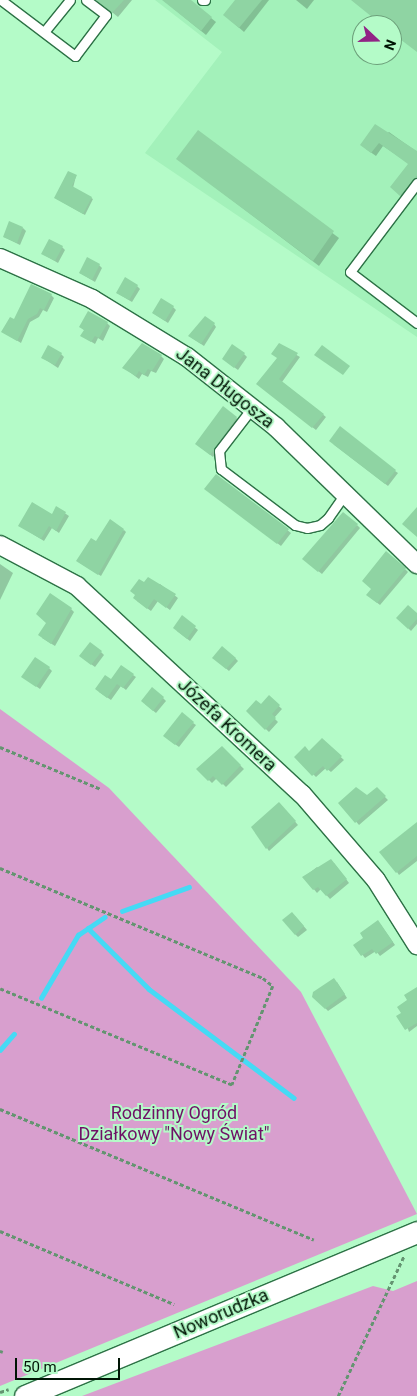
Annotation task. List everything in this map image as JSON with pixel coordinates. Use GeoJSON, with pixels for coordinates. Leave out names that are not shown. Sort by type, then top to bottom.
{"type":"FeatureCollection","features":[{"type":"Feature","properties":{"kind":"street","name":"Jana Długosza"},"geometry":{"type":"LineString","coordinates":[[0,258],[92,299],[128,319],[187,357],[252,408],[417,564]]}},
{"type":"Feature","properties":{"kind":"street","name":"Józefa Kromera"},"geometry":{"type":"LineString","coordinates":[[0,545],[77,586],[302,794],[376,880],[417,945]]}},
{"type":"Feature","properties":{"kind":"street","name":"Noworudzka"},"geometry":{"type":"LineString","coordinates":[[25,1396],[412,1241]]}},
{"type":"Feature","properties":{"kind":"lane"},"geometry":{"type":"LineString","coordinates":[[0,0],[75,56],[106,15],[86,0]]}},
{"type":"Feature","properties":{"kind":"lane"},"geometry":{"type":"LineString","coordinates":[[44,32],[70,0]]}},
{"type":"Feature","properties":{"kind":"lane"},"geometry":{"type":"LineString","coordinates":[[417,183],[350,272],[417,323]]}},
{"type":"Feature","properties":{"kind":"lane"},"geometry":{"type":"LineString","coordinates":[[252,408],[218,451],[221,469],[295,525],[307,528],[320,525],[328,518],[345,494]]}},
{"type":"Feature","properties":{"kind":"path"},"geometry":{"type":"LineString","coordinates":[[0,748],[102,789]]}},
{"type":"Feature","properties":{"kind":"path"},"geometry":{"type":"LineString","coordinates":[[0,868],[263,978],[273,986],[232,1086],[0,989]]}},
{"type":"Feature","properties":{"kind":"path"},"geometry":{"type":"LineString","coordinates":[[0,1109],[314,1240]]}},
{"type":"Feature","properties":{"kind":"path"},"geometry":{"type":"LineString","coordinates":[[0,1231],[174,1304]]}},
{"type":"Feature","properties":{"kind":"path"},"geometry":{"type":"LineString","coordinates":[[338,1396],[412,1241]]}},
{"type":"Feature","properties":{"kind":"shaded area"},"geometry":{"type":"Polygon","coordinates":[[[155,0],[417,0],[417,337],[145,153],[222,52],[155,0]]]}},
{"type":"Feature","properties":{"kind":"green space","name":"Rodzinny Ogród Działkowy \"Nowy Świat\""},"geometry":{"type":"Polygon","coordinates":[[[0,709],[109,788],[301,992],[417,1214],[0,1386],[0,709]]]}},
{"type":"Feature","properties":{"kind":"green space"},"geometry":{"type":"Polygon","coordinates":[[[417,1281],[417,1396],[82,1396],[373,1286],[393,1291],[417,1281]]]}},
{"type":"Feature","properties":{"kind":"building"},"geometry":{"type":"Polygon","coordinates":[[[96,0],[124,0],[112,13],[96,0]]]}},
{"type":"Feature","properties":{"kind":"building"},"geometry":{"type":"Polygon","coordinates":[[[162,0],[191,0],[212,17],[201,31],[162,0]]]}},
{"type":"Feature","properties":{"kind":"building"},"geometry":{"type":"Polygon","coordinates":[[[235,0],[262,0],[239,28],[223,15],[235,0]]]}},
{"type":"Feature","properties":{"kind":"building"},"geometry":{"type":"Polygon","coordinates":[[[351,0],[417,0],[417,52],[402,41],[402,15],[370,15],[351,0]]]}},
{"type":"Feature","properties":{"kind":"building"},"geometry":{"type":"Polygon","coordinates":[[[375,124],[417,151],[417,176],[400,196],[390,187],[408,164],[379,143],[371,153],[360,145],[375,124]]]}},
{"type":"Feature","properties":{"kind":"building"},"geometry":{"type":"Polygon","coordinates":[[[198,130],[334,231],[313,261],[176,159],[198,130]]]}},
{"type":"Feature","properties":{"kind":"building"},"geometry":{"type":"Polygon","coordinates":[[[68,171],[77,175],[72,186],[92,197],[83,214],[54,198],[68,171]]]}},
{"type":"Feature","properties":{"kind":"building"},"geometry":{"type":"Polygon","coordinates":[[[9,221],[23,227],[17,243],[3,237],[9,221]]]}},
{"type":"Feature","properties":{"kind":"building"},"geometry":{"type":"Polygon","coordinates":[[[49,239],[63,246],[55,261],[41,254],[49,239]]]}},
{"type":"Feature","properties":{"kind":"building"},"geometry":{"type":"Polygon","coordinates":[[[87,257],[100,264],[92,280],[79,273],[87,257]]]}},
{"type":"Feature","properties":{"kind":"building"},"geometry":{"type":"Polygon","coordinates":[[[125,277],[138,285],[129,300],[116,293],[125,277]]]}},
{"type":"Feature","properties":{"kind":"building"},"geometry":{"type":"Polygon","coordinates":[[[31,284],[52,294],[44,310],[40,308],[37,314],[28,319],[17,341],[1,332],[10,317],[14,319],[31,284]]]}},
{"type":"Feature","properties":{"kind":"building"},"geometry":{"type":"Polygon","coordinates":[[[161,298],[174,306],[165,321],[152,313],[161,298]]]}},
{"type":"Feature","properties":{"kind":"building"},"geometry":{"type":"Polygon","coordinates":[[[88,311],[108,322],[99,338],[95,336],[91,342],[80,336],[84,330],[79,327],[88,311]]]}},
{"type":"Feature","properties":{"kind":"building"},"geometry":{"type":"Polygon","coordinates":[[[205,316],[215,323],[201,344],[188,336],[205,316]]]}},
{"type":"Feature","properties":{"kind":"building"},"geometry":{"type":"Polygon","coordinates":[[[142,343],[162,355],[152,371],[148,369],[144,375],[139,371],[136,376],[122,368],[142,343]]]}},
{"type":"Feature","properties":{"kind":"building"},"geometry":{"type":"Polygon","coordinates":[[[279,343],[298,353],[279,379],[324,414],[312,428],[256,384],[277,358],[271,354],[279,343]]]}},
{"type":"Feature","properties":{"kind":"building"},"geometry":{"type":"Polygon","coordinates":[[[232,344],[245,353],[234,368],[222,359],[232,344]]]}},
{"type":"Feature","properties":{"kind":"building"},"geometry":{"type":"Polygon","coordinates":[[[48,345],[62,353],[55,365],[41,358],[48,345]]]}},
{"type":"Feature","properties":{"kind":"building"},"geometry":{"type":"Polygon","coordinates":[[[322,345],[350,366],[343,375],[314,355],[322,345]]]}},
{"type":"Feature","properties":{"kind":"building"},"geometry":{"type":"Polygon","coordinates":[[[223,406],[237,417],[210,455],[195,444],[223,406]]]}},
{"type":"Feature","properties":{"kind":"building"},"geometry":{"type":"Polygon","coordinates":[[[340,426],[396,470],[385,484],[329,441],[340,426]]]}},
{"type":"Feature","properties":{"kind":"building"},"geometry":{"type":"Polygon","coordinates":[[[216,474],[289,529],[277,544],[204,489],[216,474]]]}},
{"type":"Feature","properties":{"kind":"building"},"geometry":{"type":"Polygon","coordinates":[[[32,502],[52,514],[56,506],[66,512],[56,531],[49,526],[41,539],[18,526],[32,502]]]}},
{"type":"Feature","properties":{"kind":"building"},"geometry":{"type":"Polygon","coordinates":[[[417,507],[417,537],[402,524],[417,507]]]}},
{"type":"Feature","properties":{"kind":"building"},"geometry":{"type":"Polygon","coordinates":[[[343,512],[358,524],[318,572],[302,559],[343,512]]]}},
{"type":"Feature","properties":{"kind":"building"},"geometry":{"type":"Polygon","coordinates":[[[110,519],[124,529],[98,575],[76,561],[91,538],[96,541],[110,519]]]}},
{"type":"Feature","properties":{"kind":"building"},"geometry":{"type":"Polygon","coordinates":[[[386,551],[406,568],[377,603],[366,595],[371,589],[362,581],[386,551]]]}},
{"type":"Feature","properties":{"kind":"building"},"geometry":{"type":"Polygon","coordinates":[[[148,577],[176,594],[166,608],[154,599],[147,609],[133,598],[135,595],[130,591],[139,579],[144,582],[148,577]]]}},
{"type":"Feature","properties":{"kind":"building"},"geometry":{"type":"Polygon","coordinates":[[[50,593],[72,608],[51,644],[38,635],[46,623],[36,614],[50,593]]]}},
{"type":"Feature","properties":{"kind":"building"},"geometry":{"type":"Polygon","coordinates":[[[408,605],[417,613],[417,619],[408,629],[396,618],[408,605]]]}},
{"type":"Feature","properties":{"kind":"building"},"geometry":{"type":"Polygon","coordinates":[[[182,615],[196,626],[187,639],[173,628],[182,615]]]}},
{"type":"Feature","properties":{"kind":"building"},"geometry":{"type":"Polygon","coordinates":[[[90,642],[102,651],[91,665],[79,656],[90,642]]]}},
{"type":"Feature","properties":{"kind":"building"},"geometry":{"type":"Polygon","coordinates":[[[222,646],[236,658],[226,669],[212,658],[222,646]]]}},
{"type":"Feature","properties":{"kind":"building"},"geometry":{"type":"Polygon","coordinates":[[[35,657],[50,667],[36,687],[21,677],[35,657]]]}},
{"type":"Feature","properties":{"kind":"building"},"geometry":{"type":"Polygon","coordinates":[[[121,665],[134,674],[123,688],[117,684],[107,698],[95,689],[105,675],[111,679],[121,665]]]}},
{"type":"Feature","properties":{"kind":"building"},"geometry":{"type":"Polygon","coordinates":[[[152,687],[164,697],[153,711],[141,701],[152,687]]]}},
{"type":"Feature","properties":{"kind":"building"},"geometry":{"type":"Polygon","coordinates":[[[269,695],[280,705],[272,714],[276,718],[265,730],[246,711],[256,700],[261,704],[269,695]]]}},
{"type":"Feature","properties":{"kind":"building"},"geometry":{"type":"Polygon","coordinates":[[[182,712],[194,722],[175,745],[163,736],[182,712]]]}},
{"type":"Feature","properties":{"kind":"building"},"geometry":{"type":"Polygon","coordinates":[[[322,738],[342,756],[327,771],[323,766],[312,776],[294,757],[305,746],[309,751],[322,738]]]}},
{"type":"Feature","properties":{"kind":"building"},"geometry":{"type":"Polygon","coordinates":[[[222,746],[241,765],[222,785],[213,776],[208,781],[196,769],[222,746]]]}},
{"type":"Feature","properties":{"kind":"building"},"geometry":{"type":"Polygon","coordinates":[[[356,787],[367,795],[377,787],[386,796],[355,823],[338,803],[356,787]]]}},
{"type":"Feature","properties":{"kind":"building"},"geometry":{"type":"Polygon","coordinates":[[[279,802],[296,821],[266,849],[251,827],[279,802]]]}},
{"type":"Feature","properties":{"kind":"building"},"geometry":{"type":"Polygon","coordinates":[[[417,822],[417,856],[396,873],[379,852],[417,822]]]}},
{"type":"Feature","properties":{"kind":"building"},"geometry":{"type":"Polygon","coordinates":[[[331,859],[347,879],[326,896],[318,887],[313,890],[302,877],[331,859]]]}},
{"type":"Feature","properties":{"kind":"building"},"geometry":{"type":"Polygon","coordinates":[[[292,912],[304,926],[295,935],[282,920],[292,912]]]}},
{"type":"Feature","properties":{"kind":"building"},"geometry":{"type":"Polygon","coordinates":[[[378,920],[393,942],[376,954],[372,949],[361,956],[353,945],[363,938],[360,933],[378,920]]]}},
{"type":"Feature","properties":{"kind":"building"},"geometry":{"type":"Polygon","coordinates":[[[334,978],[345,994],[325,1009],[312,997],[313,992],[334,978]]]}},
{"type":"Feature","properties":{"kind":"building"},"geometry":{"type":"Polygon","coordinates":[[[417,987],[417,1023],[405,1030],[396,1016],[401,1013],[397,1007],[407,1000],[404,995],[417,987]]]}},
{"type":"Feature","properties":{"kind":"waterway"},"geometry":{"type":"LineString","coordinates":[[122,911],[189,887]]}},
{"type":"Feature","properties":{"kind":"waterway"},"geometry":{"type":"LineString","coordinates":[[41,998],[78,935],[105,917]]}},
{"type":"Feature","properties":{"kind":"waterway"},"geometry":{"type":"LineString","coordinates":[[88,928],[149,989],[294,1098]]}},
{"type":"Feature","properties":{"kind":"waterway"},"geometry":{"type":"LineString","coordinates":[[0,1050],[14,1034]]}}]}
